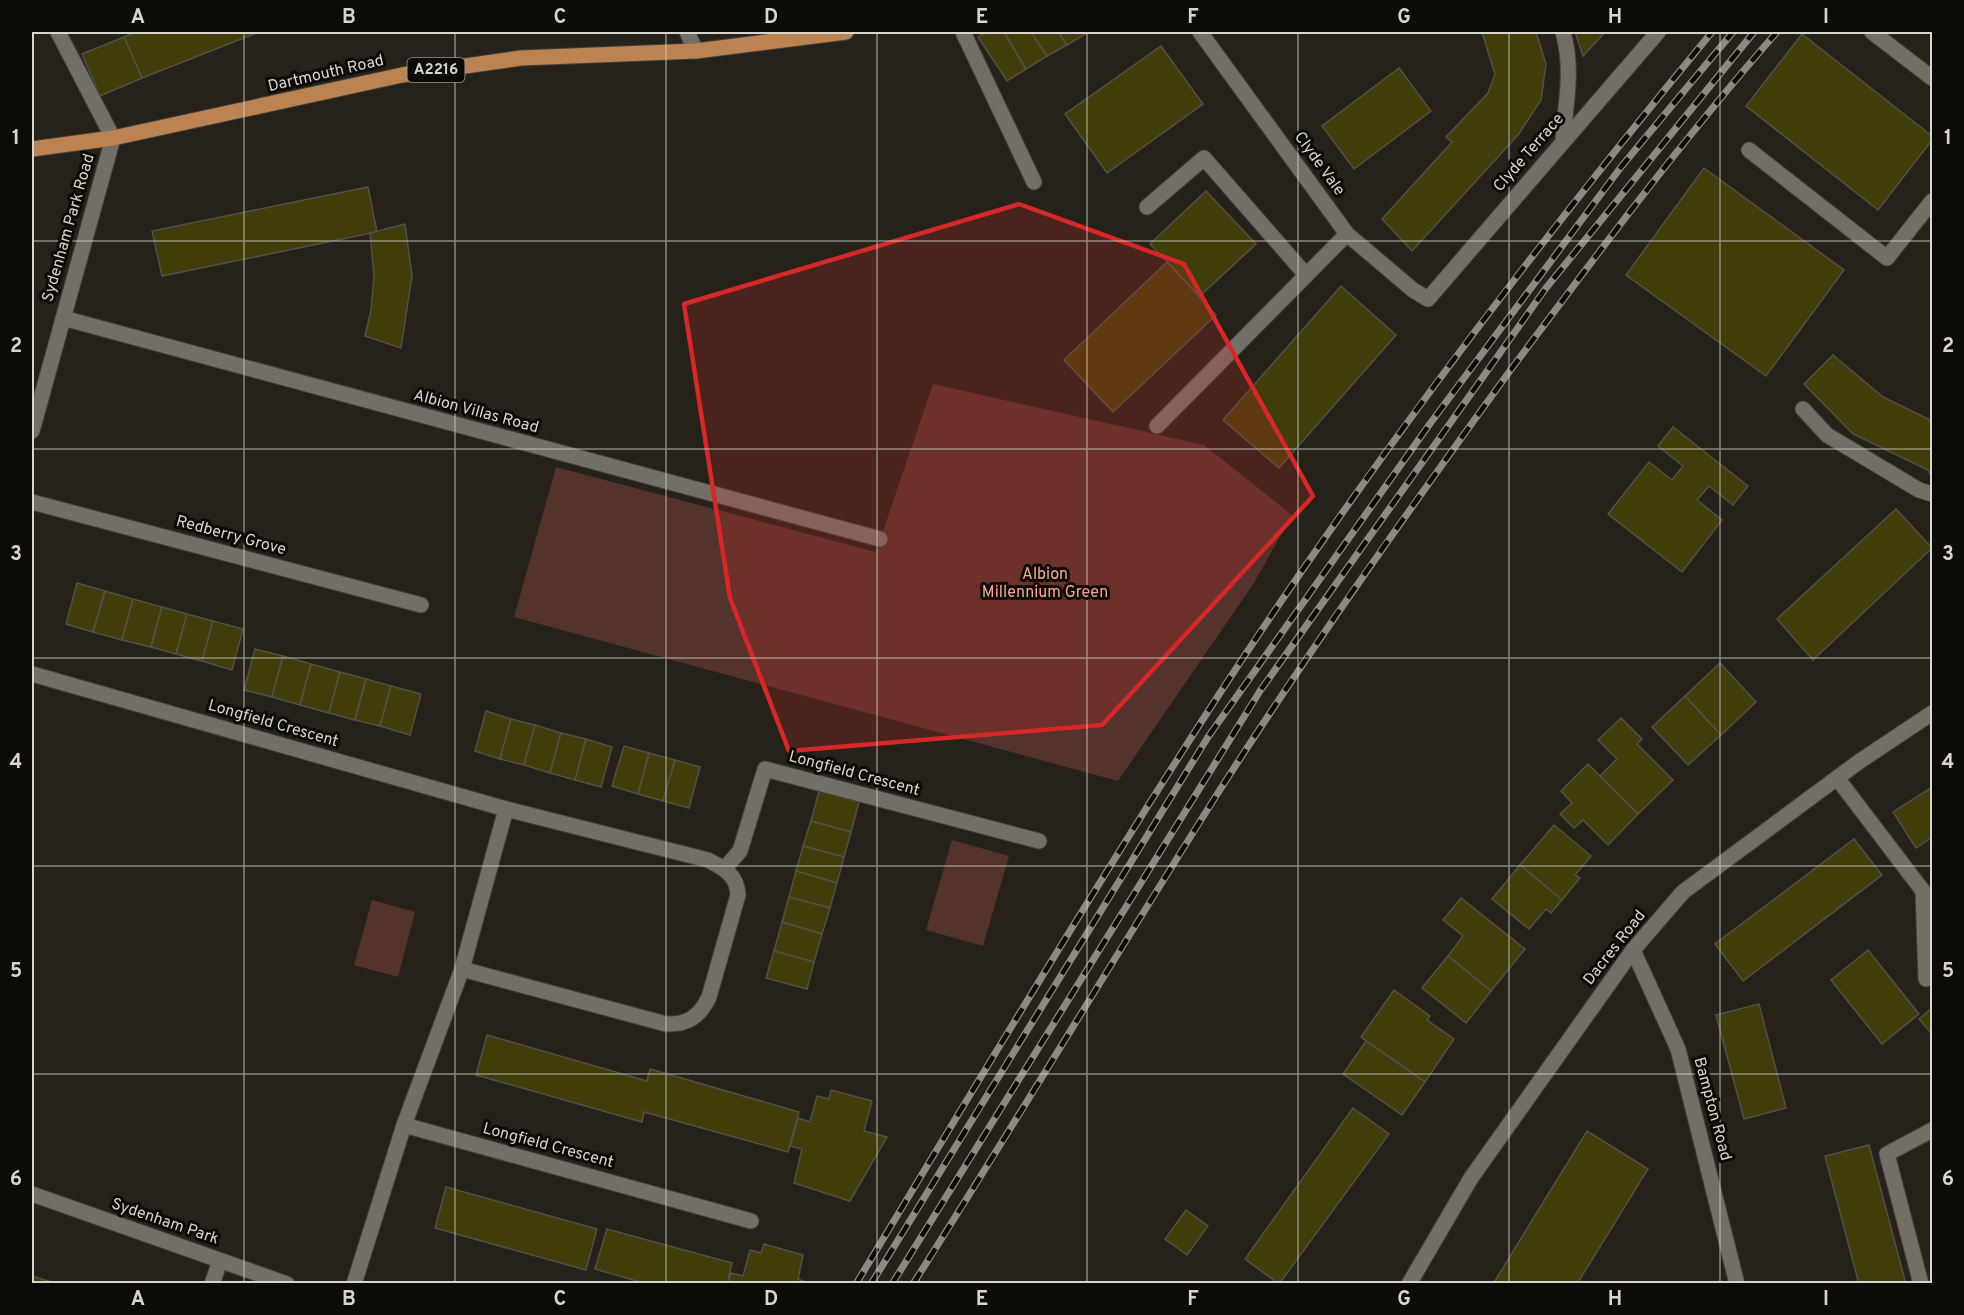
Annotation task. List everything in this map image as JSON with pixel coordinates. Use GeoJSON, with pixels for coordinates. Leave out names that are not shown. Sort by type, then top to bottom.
{"type":"FeatureCollection","features":[{"type":"Feature","properties":{"kind":"main road","name":"Dartmouth Road"},"geometry":{"type":"LineString","coordinates":[[32,149],[113,138],[414,74],[521,58],[696,51],[846,32]]}},
{"type":"Feature","properties":{"kind":"street"},"geometry":{"type":"LineString","coordinates":[[58,32],[113,138]]}},
{"type":"Feature","properties":{"kind":"street"},"geometry":{"type":"LineString","coordinates":[[687,32],[696,51]]}},
{"type":"Feature","properties":{"kind":"street"},"geometry":{"type":"LineString","coordinates":[[963,32],[1034,182]]}},
{"type":"Feature","properties":{"kind":"street","name":"Clyde Vale"},"geometry":{"type":"LineString","coordinates":[[1200,32],[1347,234],[1413,290],[1428,299]]}},
{"type":"Feature","properties":{"kind":"street"},"geometry":{"type":"LineString","coordinates":[[1563,32],[1568,47],[1570,90],[1563,142]]}},
{"type":"Feature","properties":{"kind":"street","name":"Clyde Terrace"},"geometry":{"type":"LineString","coordinates":[[1428,299],[1658,32]]}},
{"type":"Feature","properties":{"kind":"street"},"geometry":{"type":"LineString","coordinates":[[1872,32],[1932,78]]}},
{"type":"Feature","properties":{"kind":"street","name":"Sydenham Park Road"},"geometry":{"type":"LineString","coordinates":[[32,431],[113,138]]}},
{"type":"Feature","properties":{"kind":"street"},"geometry":{"type":"LineString","coordinates":[[1749,150],[1887,258],[1932,201]]}},
{"type":"Feature","properties":{"kind":"street"},"geometry":{"type":"LineString","coordinates":[[1146,207],[1204,159],[1306,275]]}},
{"type":"Feature","properties":{"kind":"street"},"geometry":{"type":"LineString","coordinates":[[1157,426],[1347,234]]}},
{"type":"Feature","properties":{"kind":"street","name":"Albion Villas Road"},"geometry":{"type":"LineString","coordinates":[[63,318],[880,539]]}},
{"type":"Feature","properties":{"kind":"street"},"geometry":{"type":"LineString","coordinates":[[1803,409],[1827,435],[1919,490],[1932,494]]}},
{"type":"Feature","properties":{"kind":"street","name":"Redberry Grove"},"geometry":{"type":"LineString","coordinates":[[32,502],[422,605]]}},
{"type":"Feature","properties":{"kind":"street","name":"Longfield Crescent"},"geometry":{"type":"LineString","coordinates":[[32,674],[506,809],[708,860],[725,868],[740,851],[765,769],[1039,841]]}},
{"type":"Feature","properties":{"kind":"street","name":"Dacres Road"},"geometry":{"type":"LineString","coordinates":[[1409,1284],[1471,1178],[1633,950],[1683,892],[1837,778],[1932,713]]}},
{"type":"Feature","properties":{"kind":"street"},"geometry":{"type":"LineString","coordinates":[[1837,778],[1923,891],[1926,979]]}},
{"type":"Feature","properties":{"kind":"street"},"geometry":{"type":"LineString","coordinates":[[354,1284],[404,1125],[462,969],[506,809]]}},
{"type":"Feature","properties":{"kind":"street"},"geometry":{"type":"LineString","coordinates":[[462,969],[666,1024],[688,1022],[704,1009],[710,997],[738,895],[737,881],[725,868]]}},
{"type":"Feature","properties":{"kind":"street","name":"Bampton Road"},"geometry":{"type":"LineString","coordinates":[[1633,950],[1678,1049],[1737,1284]]}},
{"type":"Feature","properties":{"kind":"street","name":"Longfield Crescent"},"geometry":{"type":"LineString","coordinates":[[404,1125],[751,1221]]}},
{"type":"Feature","properties":{"kind":"street"},"geometry":{"type":"LineString","coordinates":[[1921,1284],[1887,1154],[1932,1130]]}},
{"type":"Feature","properties":{"kind":"street","name":"Sydenham Park"},"geometry":{"type":"LineString","coordinates":[[32,1194],[287,1284]]}},
{"type":"Feature","properties":{"kind":"street"},"geometry":{"type":"LineString","coordinates":[[212,1284],[220,1261]]}},
{"type":"Feature","properties":{"kind":"highlighted area"},"geometry":{"type":"Polygon","coordinates":[[[1019,204],[1184,264],[1313,496],[1102,725],[789,751],[730,598],[684,304],[1019,204]]]}},
{"type":"Feature","properties":{"kind":"green space","name":"Albion Millennium Green"},"geometry":{"type":"Polygon","coordinates":[[[933,384],[1204,445],[1292,515],[1254,583],[1118,781],[514,617],[556,467],[876,552],[933,384]]]}},
{"type":"Feature","properties":{"kind":"green space"},"geometry":{"type":"Polygon","coordinates":[[[952,840],[1009,856],[983,946],[926,930],[952,840]]]}},
{"type":"Feature","properties":{"kind":"green space"},"geometry":{"type":"Polygon","coordinates":[[[372,900],[415,912],[398,977],[354,965],[372,900]]]}},
{"type":"Feature","properties":{"kind":"building"},"geometry":{"type":"Polygon","coordinates":[[[136,32],[259,32],[142,78],[124,37],[136,32]]]}},
{"type":"Feature","properties":{"kind":"building"},"geometry":{"type":"Polygon","coordinates":[[[987,32],[1004,32],[1026,69],[1007,81],[978,37],[987,32]]]}},
{"type":"Feature","properties":{"kind":"building"},"geometry":{"type":"Polygon","coordinates":[[[1004,32],[1031,32],[1047,56],[1026,69],[1004,32]]]}},
{"type":"Feature","properties":{"kind":"building"},"geometry":{"type":"Polygon","coordinates":[[[1031,32],[1058,32],[1067,45],[1047,56],[1031,32]]]}},
{"type":"Feature","properties":{"kind":"building"},"geometry":{"type":"Polygon","coordinates":[[[1058,32],[1087,32],[1087,33],[1067,45],[1058,32]]]}},
{"type":"Feature","properties":{"kind":"building"},"geometry":{"type":"Polygon","coordinates":[[[1482,32],[1536,32],[1546,64],[1541,100],[1518,135],[1412,251],[1382,219],[1452,142],[1446,137],[1488,93],[1495,74],[1482,32]]]}},
{"type":"Feature","properties":{"kind":"building"},"geometry":{"type":"Polygon","coordinates":[[[1575,32],[1605,32],[1583,56],[1575,32]]]}},
{"type":"Feature","properties":{"kind":"building"},"geometry":{"type":"Polygon","coordinates":[[[1802,34],[1932,136],[1932,140],[1878,210],[1746,106],[1802,34]]]}},
{"type":"Feature","properties":{"kind":"building"},"geometry":{"type":"Polygon","coordinates":[[[124,37],[142,78],[100,96],[82,54],[124,37]]]}},
{"type":"Feature","properties":{"kind":"building"},"geometry":{"type":"Polygon","coordinates":[[[1161,46],[1203,104],[1107,173],[1065,114],[1161,46]]]}},
{"type":"Feature","properties":{"kind":"building"},"geometry":{"type":"Polygon","coordinates":[[[1399,68],[1431,111],[1354,169],[1322,126],[1399,68]]]}},
{"type":"Feature","properties":{"kind":"building"},"geometry":{"type":"Polygon","coordinates":[[[1704,168],[1844,270],[1766,376],[1626,275],[1704,168]]]}},
{"type":"Feature","properties":{"kind":"building"},"geometry":{"type":"Polygon","coordinates":[[[368,187],[377,232],[162,276],[152,231],[368,187]]]}},
{"type":"Feature","properties":{"kind":"building"},"geometry":{"type":"Polygon","coordinates":[[[1206,191],[1256,244],[1200,296],[1150,244],[1206,191]]]}},
{"type":"Feature","properties":{"kind":"building"},"geometry":{"type":"Polygon","coordinates":[[[405,224],[412,276],[401,348],[365,336],[371,310],[374,276],[370,233],[405,224]]]}},
{"type":"Feature","properties":{"kind":"building"},"geometry":{"type":"Polygon","coordinates":[[[1167,262],[1216,315],[1113,412],[1064,360],[1167,262]]]}},
{"type":"Feature","properties":{"kind":"building"},"geometry":{"type":"Polygon","coordinates":[[[1341,286],[1396,335],[1279,468],[1223,420],[1341,286]]]}},
{"type":"Feature","properties":{"kind":"building"},"geometry":{"type":"Polygon","coordinates":[[[1833,355],[1883,397],[1932,421],[1932,478],[1928,470],[1853,434],[1804,384],[1833,355]]]}},
{"type":"Feature","properties":{"kind":"building"},"geometry":{"type":"Polygon","coordinates":[[[1673,427],[1748,486],[1733,505],[1709,486],[1697,500],[1722,520],[1682,572],[1608,514],[1649,462],[1672,480],[1683,466],[1658,446],[1673,427]]]}},
{"type":"Feature","properties":{"kind":"building"},"geometry":{"type":"Polygon","coordinates":[[[1896,509],[1932,548],[1813,660],[1777,619],[1896,509]]]}},
{"type":"Feature","properties":{"kind":"building"},"geometry":{"type":"Polygon","coordinates":[[[77,583],[105,591],[93,632],[66,624],[77,583]]]}},
{"type":"Feature","properties":{"kind":"building"},"geometry":{"type":"Polygon","coordinates":[[[105,591],[133,599],[122,640],[93,632],[105,591]]]}},
{"type":"Feature","properties":{"kind":"building"},"geometry":{"type":"Polygon","coordinates":[[[133,599],[162,607],[151,647],[122,640],[133,599]]]}},
{"type":"Feature","properties":{"kind":"building"},"geometry":{"type":"Polygon","coordinates":[[[162,607],[187,614],[176,654],[151,647],[162,607]]]}},
{"type":"Feature","properties":{"kind":"building"},"geometry":{"type":"Polygon","coordinates":[[[187,614],[213,621],[202,661],[176,654],[187,614]]]}},
{"type":"Feature","properties":{"kind":"building"},"geometry":{"type":"Polygon","coordinates":[[[213,621],[243,629],[232,670],[202,661],[213,621]]]}},
{"type":"Feature","properties":{"kind":"building"},"geometry":{"type":"Polygon","coordinates":[[[255,649],[283,656],[272,697],[244,690],[255,649]]]}},
{"type":"Feature","properties":{"kind":"building"},"geometry":{"type":"Polygon","coordinates":[[[283,656],[311,664],[300,705],[272,697],[283,656]]]}},
{"type":"Feature","properties":{"kind":"building"},"geometry":{"type":"Polygon","coordinates":[[[1720,663],[1756,702],[1721,735],[1685,696],[1720,663]]]}},
{"type":"Feature","properties":{"kind":"building"},"geometry":{"type":"Polygon","coordinates":[[[311,664],[340,672],[329,713],[300,705],[311,664]]]}},
{"type":"Feature","properties":{"kind":"building"},"geometry":{"type":"Polygon","coordinates":[[[340,672],[366,679],[355,720],[329,713],[340,672]]]}},
{"type":"Feature","properties":{"kind":"building"},"geometry":{"type":"Polygon","coordinates":[[[366,679],[391,686],[380,726],[355,720],[366,679]]]}},
{"type":"Feature","properties":{"kind":"building"},"geometry":{"type":"Polygon","coordinates":[[[391,686],[421,694],[410,735],[380,726],[391,686]]]}},
{"type":"Feature","properties":{"kind":"building"},"geometry":{"type":"Polygon","coordinates":[[[1685,696],[1721,735],[1688,765],[1652,727],[1685,696]]]}},
{"type":"Feature","properties":{"kind":"building"},"geometry":{"type":"Polygon","coordinates":[[[486,711],[511,719],[500,759],[475,751],[486,711]]]}},
{"type":"Feature","properties":{"kind":"building"},"geometry":{"type":"Polygon","coordinates":[[[1621,718],[1642,739],[1637,744],[1673,780],[1638,814],[1600,776],[1617,759],[1598,740],[1621,718]]]}},
{"type":"Feature","properties":{"kind":"building"},"geometry":{"type":"Polygon","coordinates":[[[511,719],[535,725],[524,765],[500,759],[511,719]]]}},
{"type":"Feature","properties":{"kind":"building"},"geometry":{"type":"Polygon","coordinates":[[[535,725],[561,733],[550,773],[524,765],[535,725]]]}},
{"type":"Feature","properties":{"kind":"building"},"geometry":{"type":"Polygon","coordinates":[[[561,733],[586,739],[575,780],[550,773],[561,733]]]}},
{"type":"Feature","properties":{"kind":"building"},"geometry":{"type":"Polygon","coordinates":[[[586,739],[612,747],[601,787],[575,780],[586,739]]]}},
{"type":"Feature","properties":{"kind":"building"},"geometry":{"type":"Polygon","coordinates":[[[624,746],[649,753],[638,794],[612,786],[624,746]]]}},
{"type":"Feature","properties":{"kind":"building"},"geometry":{"type":"Polygon","coordinates":[[[649,753],[675,760],[663,801],[638,794],[649,753]]]}},
{"type":"Feature","properties":{"kind":"building"},"geometry":{"type":"Polygon","coordinates":[[[675,760],[700,767],[689,808],[663,801],[675,760]]]}},
{"type":"Feature","properties":{"kind":"building"},"geometry":{"type":"Polygon","coordinates":[[[1588,764],[1638,814],[1608,845],[1583,820],[1574,828],[1560,814],[1572,803],[1561,791],[1588,764]]]}},
{"type":"Feature","properties":{"kind":"building"},"geometry":{"type":"Polygon","coordinates":[[[1932,787],[1932,837],[1916,848],[1893,812],[1932,787]]]}},
{"type":"Feature","properties":{"kind":"building"},"geometry":{"type":"Polygon","coordinates":[[[819,791],[859,802],[851,832],[811,821],[819,791]]]}},
{"type":"Feature","properties":{"kind":"building"},"geometry":{"type":"Polygon","coordinates":[[[811,821],[851,832],[844,857],[803,846],[811,821]]]}},
{"type":"Feature","properties":{"kind":"building"},"geometry":{"type":"Polygon","coordinates":[[[1554,825],[1591,856],[1575,875],[1580,878],[1562,900],[1520,865],[1554,825]]]}},
{"type":"Feature","properties":{"kind":"building"},"geometry":{"type":"Polygon","coordinates":[[[1854,839],[1882,875],[1743,981],[1715,944],[1854,839]]]}},
{"type":"Feature","properties":{"kind":"building"},"geometry":{"type":"Polygon","coordinates":[[[803,846],[844,857],[837,883],[796,871],[803,846]]]}},
{"type":"Feature","properties":{"kind":"building"},"geometry":{"type":"Polygon","coordinates":[[[1520,865],[1562,900],[1551,913],[1546,909],[1529,929],[1492,899],[1520,865]]]}},
{"type":"Feature","properties":{"kind":"building"},"geometry":{"type":"Polygon","coordinates":[[[796,871],[837,883],[830,908],[789,897],[796,871]]]}},
{"type":"Feature","properties":{"kind":"building"},"geometry":{"type":"Polygon","coordinates":[[[789,897],[830,908],[822,934],[782,922],[789,897]]]}},
{"type":"Feature","properties":{"kind":"building"},"geometry":{"type":"Polygon","coordinates":[[[1461,898],[1525,949],[1491,991],[1448,956],[1463,936],[1443,920],[1461,898]]]}},
{"type":"Feature","properties":{"kind":"building"},"geometry":{"type":"Polygon","coordinates":[[[782,922],[822,934],[814,962],[774,951],[782,922]]]}},
{"type":"Feature","properties":{"kind":"building"},"geometry":{"type":"Polygon","coordinates":[[[1868,950],[1919,1014],[1882,1044],[1831,980],[1868,950]]]}},
{"type":"Feature","properties":{"kind":"building"},"geometry":{"type":"Polygon","coordinates":[[[774,951],[814,962],[807,989],[766,978],[774,951]]]}},
{"type":"Feature","properties":{"kind":"building"},"geometry":{"type":"Polygon","coordinates":[[[1448,956],[1491,991],[1466,1023],[1422,988],[1448,956]]]}},
{"type":"Feature","properties":{"kind":"building"},"geometry":{"type":"Polygon","coordinates":[[[1394,990],[1430,1016],[1427,1020],[1454,1039],[1425,1082],[1361,1037],[1394,990]]]}},
{"type":"Feature","properties":{"kind":"building"},"geometry":{"type":"Polygon","coordinates":[[[1759,1004],[1786,1108],[1744,1119],[1716,1015],[1759,1004]]]}},
{"type":"Feature","properties":{"kind":"building"},"geometry":{"type":"Polygon","coordinates":[[[1932,1008],[1932,1034],[1919,1019],[1932,1008]]]}},
{"type":"Feature","properties":{"kind":"building"},"geometry":{"type":"Polygon","coordinates":[[[487,1035],[647,1081],[650,1069],[799,1112],[788,1152],[644,1112],[642,1122],[476,1075],[487,1035]]]}},
{"type":"Feature","properties":{"kind":"building"},"geometry":{"type":"Polygon","coordinates":[[[1366,1041],[1425,1082],[1402,1115],[1343,1074],[1366,1041]]]}},
{"type":"Feature","properties":{"kind":"building"},"geometry":{"type":"Polygon","coordinates":[[[831,1090],[872,1101],[864,1131],[887,1137],[850,1201],[794,1183],[802,1149],[790,1146],[798,1118],[810,1122],[817,1096],[829,1099],[831,1090]]]}},
{"type":"Feature","properties":{"kind":"building"},"geometry":{"type":"Polygon","coordinates":[[[1353,1108],[1389,1134],[1279,1284],[1245,1259],[1353,1108]]]}},
{"type":"Feature","properties":{"kind":"building"},"geometry":{"type":"Polygon","coordinates":[[[1587,1131],[1648,1169],[1577,1284],[1493,1284],[1587,1131]]]}},
{"type":"Feature","properties":{"kind":"building"},"geometry":{"type":"Polygon","coordinates":[[[1869,1145],[1906,1284],[1859,1284],[1825,1156],[1869,1145]]]}},
{"type":"Feature","properties":{"kind":"building"},"geometry":{"type":"Polygon","coordinates":[[[446,1187],[597,1229],[586,1270],[435,1228],[446,1187]]]}},
{"type":"Feature","properties":{"kind":"building"},"geometry":{"type":"Polygon","coordinates":[[[1186,1210],[1208,1226],[1187,1255],[1165,1239],[1186,1210]]]}},
{"type":"Feature","properties":{"kind":"building"},"geometry":{"type":"Polygon","coordinates":[[[607,1229],[732,1263],[727,1284],[647,1284],[595,1269],[607,1229]]]}},
{"type":"Feature","properties":{"kind":"building"},"geometry":{"type":"Polygon","coordinates":[[[764,1244],[803,1255],[798,1279],[810,1284],[728,1284],[731,1273],[743,1276],[750,1250],[761,1253],[764,1244]]]}},
{"type":"Feature","properties":{"kind":"building"},"geometry":{"type":"Polygon","coordinates":[[[32,1276],[58,1284],[32,1284],[32,1276]]]}},
{"type":"Feature","properties":{"kind":"railway"},"geometry":{"type":"LineString","coordinates":[[856,1284],[1124,844],[1273,612],[1455,358],[1581,193],[1712,32]]}},
{"type":"Feature","properties":{"kind":"railway"},"geometry":{"type":"LineString","coordinates":[[871,1284],[1208,737],[1429,425],[1621,167],[1733,32]]}},
{"type":"Feature","properties":{"kind":"railway"},"geometry":{"type":"LineString","coordinates":[[892,1284],[1260,691],[1546,288],[1754,32]]}},
{"type":"Feature","properties":{"kind":"railway"},"geometry":{"type":"LineString","coordinates":[[913,1284],[1216,796],[1324,633],[1436,473],[1576,282],[1674,155],[1777,32]]}}]}
